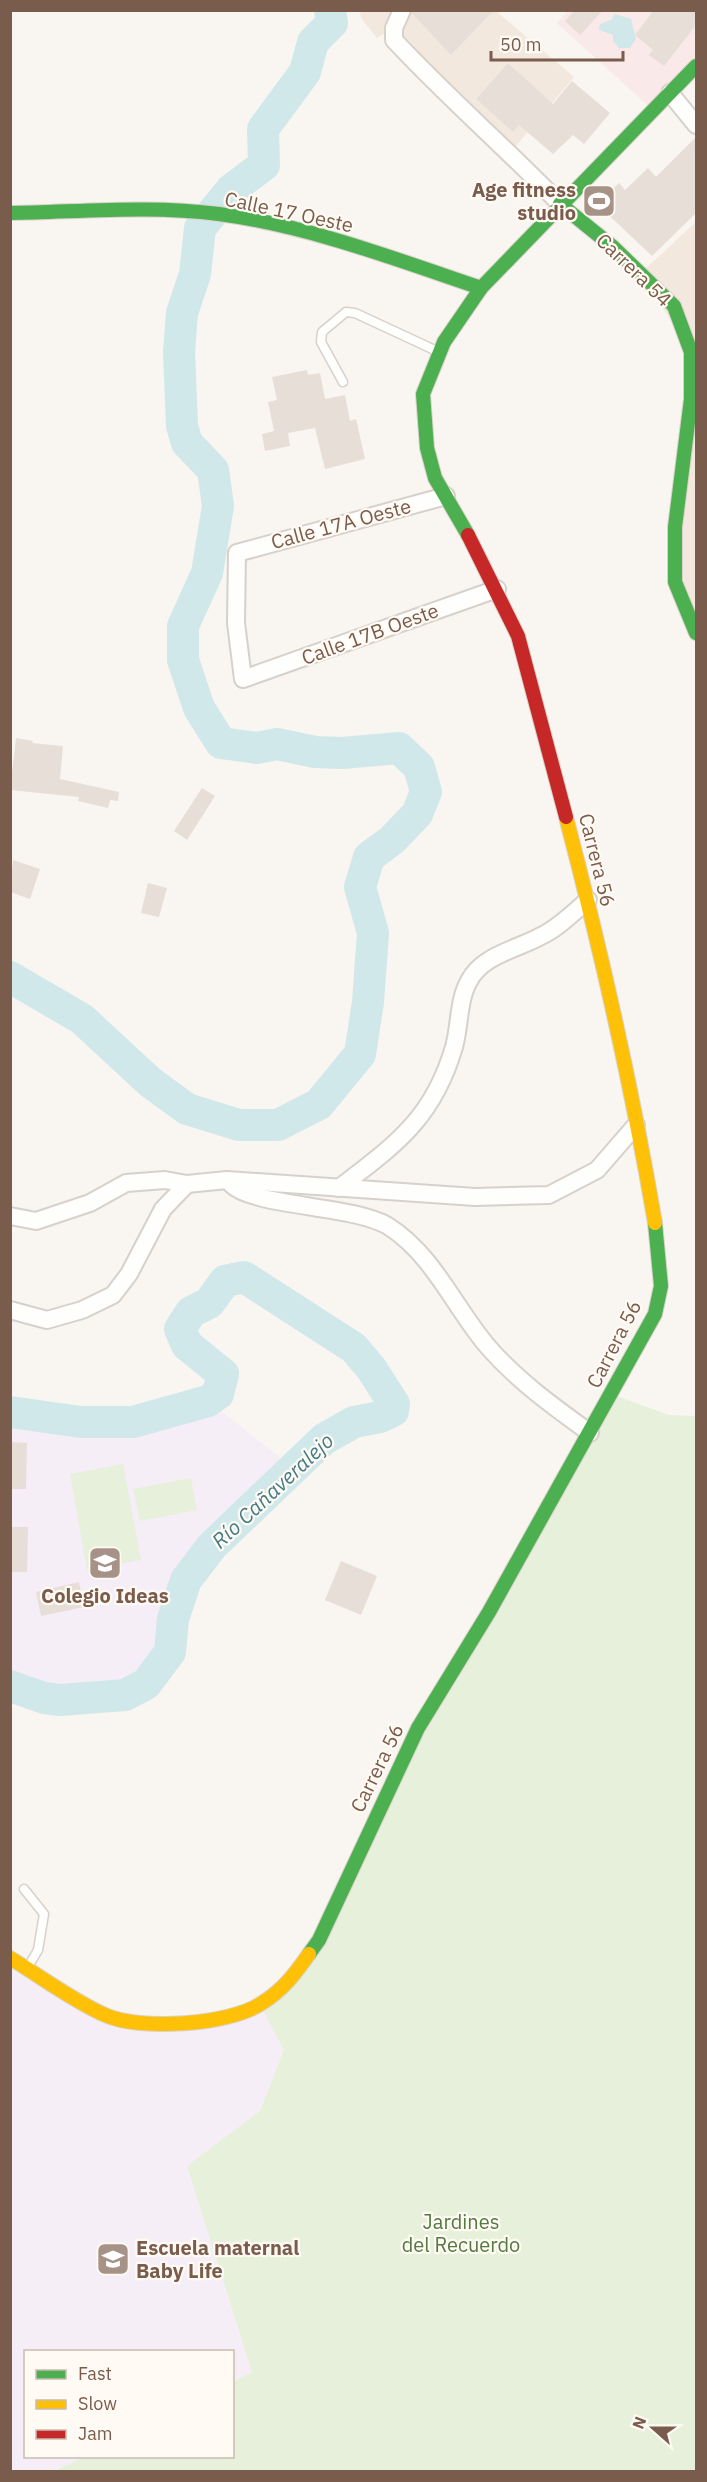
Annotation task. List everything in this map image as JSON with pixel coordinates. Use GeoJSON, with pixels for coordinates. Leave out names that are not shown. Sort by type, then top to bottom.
{"type":"FeatureCollection","features":[{"type":"Feature","properties":{"kind":"street","name":"Carrera 54"},"geometry":{"type":"LineString","coordinates":[[402,10],[394,28],[394,40],[435,85],[510,153],[560,204],[613,247],[674,306],[691,352],[691,399],[675,527],[675,582],[695,630]]}},
{"type":"Feature","properties":{"kind":"street","name":"Carrera 56"},"geometry":{"type":"LineString","coordinates":[[10,1958],[28,1967],[77,2001],[106,2016],[152,2024],[206,2022],[260,2005],[290,1983],[319,1940],[418,1728],[489,1612],[655,1314],[661,1286],[659,1250],[636,1125],[588,900],[518,636],[497,589],[435,477],[427,448],[423,394],[442,347],[481,288],[696,66]]}},
{"type":"Feature","properties":{"kind":"street"},"geometry":{"type":"LineString","coordinates":[[670,93],[696,125]]}},
{"type":"Feature","properties":{"kind":"street","name":"Calle 17 Oeste"},"geometry":{"type":"LineString","coordinates":[[10,213],[176,212],[242,218],[344,243],[481,288]]}},
{"type":"Feature","properties":{"kind":"street","name":"Calle 17A Oeste"},"geometry":{"type":"LineString","coordinates":[[243,679],[236,623],[237,553],[446,496]]}},
{"type":"Feature","properties":{"kind":"street","name":"Calle 17B Oeste"},"geometry":{"type":"LineString","coordinates":[[243,679],[497,589]]}},
{"type":"Feature","properties":{"kind":"street"},"geometry":{"type":"LineString","coordinates":[[339,1188],[396,1145],[425,1112],[444,1080],[468,981],[480,966],[543,936],[588,900]]}},
{"type":"Feature","properties":{"kind":"street"},"geometry":{"type":"LineString","coordinates":[[10,1216],[36,1221],[90,1203],[126,1183],[165,1180],[187,1184],[227,1180],[475,1197],[549,1195],[597,1170],[636,1125]]}},
{"type":"Feature","properties":{"kind":"street"},"geometry":{"type":"LineString","coordinates":[[227,1180],[235,1189],[256,1196],[357,1215],[387,1225],[414,1249],[443,1283],[488,1347],[520,1380],[590,1433]]}},
{"type":"Feature","properties":{"kind":"street"},"geometry":{"type":"LineString","coordinates":[[10,1310],[47,1320],[82,1310],[113,1296],[129,1274],[163,1209],[187,1184]]}},
{"type":"Feature","properties":{"kind":"lane"},"geometry":{"type":"LineString","coordinates":[[343,382],[321,342],[322,332],[346,312],[355,313],[442,347]]}},
{"type":"Feature","properties":{"kind":"lane"},"geometry":{"type":"LineString","coordinates":[[24,1889],[44,1914],[38,1950],[28,1967]]}},
{"type":"Feature","properties":{"kind":"shaded area"},"geometry":{"type":"Polygon","coordinates":[[[360,11],[496,11],[574,77],[510,153],[393,28],[377,38],[361,18],[360,11]],[[508,63],[476,99],[513,132],[544,97],[508,63]]]}},
{"type":"Feature","properties":{"kind":"shaded area"},"geometry":{"type":"Polygon","coordinates":[[[568,11],[696,11],[696,66],[653,110],[557,23],[568,11]]]}},
{"type":"Feature","properties":{"kind":"shaded area"},"geometry":{"type":"Polygon","coordinates":[[[696,222],[696,633],[675,582],[691,352],[641,273],[696,222]]]}},
{"type":"Feature","properties":{"kind":"shaded area","name":"Colegio Ideas"},"geometry":{"type":"Polygon","coordinates":[[[208,1401],[295,1469],[212,1546],[186,1580],[178,1600],[170,1652],[165,1660],[146,1684],[125,1695],[60,1700],[44,1698],[11,1686],[10,1412],[81,1422],[133,1422],[208,1401]]]}},
{"type":"Feature","properties":{"kind":"shaded area","name":"Escuela maternal Baby Life"},"geometry":{"type":"Polygon","coordinates":[[[10,1958],[77,2001],[152,2024],[260,2005],[284,2050],[260,2111],[187,2166],[252,2372],[234,2381],[234,2350],[24,2350],[24,2458],[81,2458],[52,2471],[11,2471],[10,1958]]]}},
{"type":"Feature","properties":{"kind":"green space","name":"Jardines del Recuerdo"},"geometry":{"type":"Polygon","coordinates":[[[611,1394],[669,1415],[696,1416],[696,2471],[52,2472],[81,2458],[234,2458],[234,2381],[252,2372],[187,2166],[260,2111],[284,2050],[260,2005],[289,1983],[368,1832],[611,1394]]]}},
{"type":"Feature","properties":{"kind":"green space"},"geometry":{"type":"Polygon","coordinates":[[[123,1464],[141,1560],[87,1570],[70,1474],[123,1464]]]}},
{"type":"Feature","properties":{"kind":"green space"},"geometry":{"type":"Polygon","coordinates":[[[191,1478],[197,1510],[140,1521],[133,1489],[191,1478]]]}},
{"type":"Feature","properties":{"kind":"water"},"geometry":{"type":"Polygon","coordinates":[[[615,14],[631,19],[636,39],[630,48],[619,48],[613,41],[613,35],[599,30],[600,24],[611,20],[615,14]]]}},
{"type":"Feature","properties":{"kind":"building"},"geometry":{"type":"Polygon","coordinates":[[[412,10],[494,10],[451,55],[412,13],[412,10]]]}},
{"type":"Feature","properties":{"kind":"building"},"geometry":{"type":"Polygon","coordinates":[[[575,10],[603,10],[580,35],[565,21],[575,10]]]}},
{"type":"Feature","properties":{"kind":"building"},"geometry":{"type":"Polygon","coordinates":[[[654,10],[696,10],[696,25],[664,66],[649,55],[653,50],[635,35],[654,10]]]}},
{"type":"Feature","properties":{"kind":"building"},"geometry":{"type":"Polygon","coordinates":[[[508,63],[553,104],[572,81],[610,113],[584,144],[573,135],[553,154],[519,125],[513,132],[476,99],[508,63]]]}},
{"type":"Feature","properties":{"kind":"building"},"geometry":{"type":"Polygon","coordinates":[[[696,137],[696,213],[652,256],[597,204],[619,183],[625,190],[648,168],[656,177],[696,137]]]}},
{"type":"Feature","properties":{"kind":"building"},"geometry":{"type":"Polygon","coordinates":[[[307,370],[308,375],[320,373],[325,399],[345,395],[350,421],[356,419],[365,459],[325,469],[315,428],[288,433],[290,446],[265,451],[262,434],[274,431],[268,402],[277,400],[272,377],[307,370]]]}},
{"type":"Feature","properties":{"kind":"building"},"geometry":{"type":"Polygon","coordinates":[[[16,738],[33,741],[32,743],[63,746],[60,779],[119,792],[118,801],[110,800],[108,808],[78,801],[79,797],[10,790],[16,738]]]}},
{"type":"Feature","properties":{"kind":"building"},"geometry":{"type":"Polygon","coordinates":[[[202,788],[215,796],[187,840],[174,831],[202,788]]]}},
{"type":"Feature","properties":{"kind":"building"},"geometry":{"type":"Polygon","coordinates":[[[13,860],[40,869],[30,899],[10,892],[13,860]]]}},
{"type":"Feature","properties":{"kind":"building"},"geometry":{"type":"Polygon","coordinates":[[[148,883],[167,888],[159,917],[141,913],[148,883]]]}},
{"type":"Feature","properties":{"kind":"building"},"geometry":{"type":"Polygon","coordinates":[[[10,1442],[27,1443],[26,1489],[10,1489],[10,1442]]]}},
{"type":"Feature","properties":{"kind":"building"},"geometry":{"type":"Polygon","coordinates":[[[10,1527],[28,1527],[27,1572],[10,1572],[10,1527]]]}},
{"type":"Feature","properties":{"kind":"building"},"geometry":{"type":"Polygon","coordinates":[[[341,1561],[377,1576],[361,1615],[325,1600],[341,1561]]]}},
{"type":"Feature","properties":{"kind":"building"},"geometry":{"type":"Polygon","coordinates":[[[79,1582],[84,1607],[41,1616],[36,1592],[79,1582]]]}},
{"type":"Feature","properties":{"kind":"waterway","name":"Río Cañaveralejo"},"geometry":{"type":"LineString","coordinates":[[10,977],[82,1019],[150,1082],[187,1109],[239,1125],[278,1125],[319,1104],[360,1054],[368,1002],[373,933],[360,887],[369,857],[392,840],[417,814],[426,792],[419,767],[399,748],[342,753],[315,752],[277,744],[257,748],[221,743],[199,708],[183,660],[183,626],[207,573],[218,506],[213,470],[187,443],[182,426],[179,352],[182,313],[195,274],[200,228],[232,189],[264,165],[263,129],[305,72],[313,42],[332,23],[330,10]]}},
{"type":"Feature","properties":{"kind":"waterway","name":"Río Cañaveralejo"},"geometry":{"type":"LineString","coordinates":[[10,1412],[81,1422],[133,1422],[208,1401],[218,1394],[223,1374],[187,1345],[180,1329],[191,1312],[209,1303],[225,1281],[244,1277],[354,1348],[371,1368],[394,1404],[393,1411],[380,1417],[354,1422],[324,1439],[212,1546],[186,1580],[173,1619],[170,1652],[146,1684],[125,1695],[60,1700],[44,1698],[10,1686]]}},
{"type":"Feature","properties":{"kind":"traffic: fast"},"geometry":{"type":"LineString","coordinates":[[468,535],[435,478],[427,448],[423,394],[444,342],[481,288],[696,66]]}},
{"type":"Feature","properties":{"kind":"traffic: fast"},"geometry":{"type":"LineString","coordinates":[[560,204],[613,247],[674,306],[691,352],[691,399],[675,527],[675,582],[696,633]]}},
{"type":"Feature","properties":{"kind":"traffic: fast"},"geometry":{"type":"LineString","coordinates":[[10,213],[141,209],[193,211],[253,219],[319,235],[481,288]]}},
{"type":"Feature","properties":{"kind":"traffic: fast"},"geometry":{"type":"LineString","coordinates":[[309,1954],[319,1940],[418,1728],[489,1612],[655,1314],[661,1286],[655,1223]]}},
{"type":"Feature","properties":{"kind":"traffic: slow"},"geometry":{"type":"LineString","coordinates":[[566,817],[615,1019],[655,1223]]}},
{"type":"Feature","properties":{"kind":"traffic: slow"},"geometry":{"type":"LineString","coordinates":[[10,1958],[69,1996],[105,2015],[120,2020],[162,2024],[207,2021],[248,2010],[262,2003],[282,1987],[309,1954]]}},
{"type":"Feature","properties":{"kind":"traffic: jam"},"geometry":{"type":"LineString","coordinates":[[468,535],[518,636],[566,817]]}},
{"type":"Feature","properties":{"kind":"place","name":"Age fitness studio"},"geometry":{"type":"Point","coordinates":[599,201]}},
{"type":"Feature","properties":{"kind":"place","name":"Colegio Ideas"},"geometry":{"type":"Point","coordinates":[105,1563]}},
{"type":"Feature","properties":{"kind":"place","name":"Escuela maternal Baby Life"},"geometry":{"type":"Point","coordinates":[113,2259]}}]}
